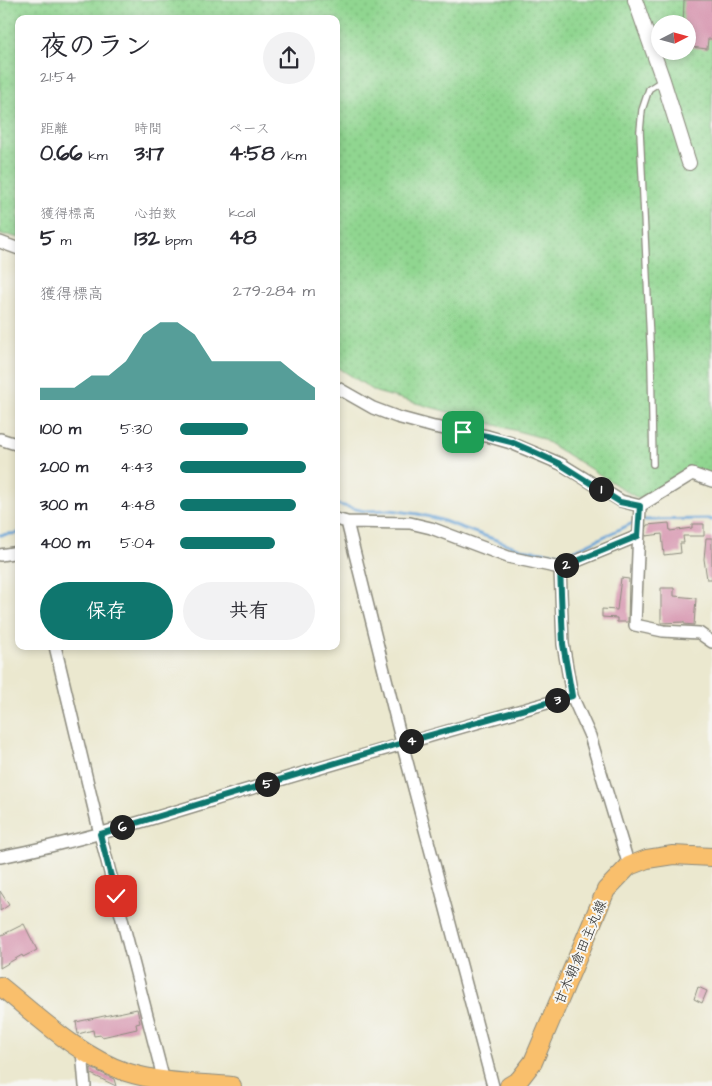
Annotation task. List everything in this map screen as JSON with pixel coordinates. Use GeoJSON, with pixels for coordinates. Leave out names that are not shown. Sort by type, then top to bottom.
{"type":"FeatureCollection","features":[{"type":"Feature","properties":{"kind":"main road","name":"甘木朝倉田主丸線"},"geometry":{"type":"LineString","coordinates":[[509,1086],[519,1080],[533,1062],[606,890],[629,866],[647,859],[673,855],[712,857]]}},
{"type":"Feature","properties":{"kind":"main road"},"geometry":{"type":"LineString","coordinates":[[0,986],[82,1051],[126,1072],[164,1081],[232,1086]]}},
{"type":"Feature","properties":{"kind":"street"},"geometry":{"type":"LineString","coordinates":[[636,0],[689,163]]}},
{"type":"Feature","properties":{"kind":"street"},"geometry":{"type":"LineString","coordinates":[[0,242],[15,248]]}},
{"type":"Feature","properties":{"kind":"street"},"geometry":{"type":"LineString","coordinates":[[340,389],[374,408],[397,417],[434,427],[511,442],[560,464],[620,502],[640,506],[692,474],[712,481]]}},
{"type":"Feature","properties":{"kind":"street"},"geometry":{"type":"LineString","coordinates":[[0,439],[15,444]]}},
{"type":"Feature","properties":{"kind":"street"},"geometry":{"type":"LineString","coordinates":[[640,506],[635,625],[663,631],[700,633],[712,642]]}},
{"type":"Feature","properties":{"kind":"street"},"geometry":{"type":"LineString","coordinates":[[492,1086],[342,521],[410,523],[431,528],[508,558],[560,568],[638,536]]}},
{"type":"Feature","properties":{"kind":"street"},"geometry":{"type":"LineString","coordinates":[[0,555],[15,553]]}},
{"type":"Feature","properties":{"kind":"street"},"geometry":{"type":"LineString","coordinates":[[560,568],[563,644],[572,696],[590,736],[629,866]]}},
{"type":"Feature","properties":{"kind":"street"},"geometry":{"type":"LineString","coordinates":[[56,650],[100,834],[164,1081]]}},
{"type":"Feature","properties":{"kind":"street"},"geometry":{"type":"LineString","coordinates":[[0,857],[100,834],[402,743],[572,696]]}},
{"type":"Feature","properties":{"kind":"street"},"geometry":{"type":"LineString","coordinates":[[82,1051],[85,1086]]}},
{"type":"Feature","properties":{"kind":"lane"},"geometry":{"type":"LineString","coordinates":[[653,464],[651,362],[640,131],[642,110],[649,89],[663,80]]}},
{"type":"Feature","properties":{"kind":"green space"},"geometry":{"type":"Polygon","coordinates":[[[0,0],[712,0],[712,477],[699,470],[639,499],[539,437],[376,392],[340,369],[340,15],[15,15],[15,237],[0,235],[0,0]]]}},
{"type":"Feature","properties":{"kind":"building"},"geometry":{"type":"Polygon","coordinates":[[[684,0],[712,0],[712,39],[708,39],[707,49],[696,48],[696,15],[683,15],[684,0]]]}},
{"type":"Feature","properties":{"kind":"building"},"geometry":{"type":"Polygon","coordinates":[[[669,523],[670,531],[692,528],[692,524],[704,524],[704,536],[683,536],[684,543],[680,543],[681,553],[664,555],[662,534],[646,536],[647,525],[669,523]]]}},
{"type":"Feature","properties":{"kind":"building"},"geometry":{"type":"Polygon","coordinates":[[[706,538],[712,538],[712,579],[707,579],[704,559],[706,538]]]}},
{"type":"Feature","properties":{"kind":"building"},"geometry":{"type":"Polygon","coordinates":[[[621,578],[629,579],[628,622],[617,622],[617,618],[602,617],[602,609],[617,610],[621,578]]]}},
{"type":"Feature","properties":{"kind":"building"},"geometry":{"type":"Polygon","coordinates":[[[661,588],[674,588],[674,596],[696,598],[694,625],[684,624],[684,622],[661,623],[661,588]]]}},
{"type":"Feature","properties":{"kind":"building"},"geometry":{"type":"Polygon","coordinates":[[[0,891],[9,905],[0,911],[0,891]]]}},
{"type":"Feature","properties":{"kind":"building"},"geometry":{"type":"Polygon","coordinates":[[[24,924],[37,950],[23,957],[22,955],[0,968],[0,936],[24,924]]]}},
{"type":"Feature","properties":{"kind":"building"},"geometry":{"type":"Polygon","coordinates":[[[698,987],[707,991],[702,1003],[694,999],[698,987]]]}},
{"type":"Feature","properties":{"kind":"building"},"geometry":{"type":"Polygon","coordinates":[[[137,1009],[140,1023],[136,1024],[137,1029],[102,1037],[101,1035],[94,1036],[93,1030],[78,1034],[76,1022],[137,1009]]]}},
{"type":"Feature","properties":{"kind":"building"},"geometry":{"type":"Polygon","coordinates":[[[91,1068],[114,1079],[116,1086],[91,1074],[91,1068]]]}},
{"type":"Feature","properties":{"kind":"waterway"},"geometry":{"type":"LineString","coordinates":[[340,505],[364,511],[390,510],[418,514],[438,519],[521,549],[548,553],[569,553],[637,521]]}},
{"type":"Feature","properties":{"kind":"waterway"},"geometry":{"type":"LineString","coordinates":[[643,520],[712,520]]}},
{"type":"Feature","properties":{"kind":"waterway"},"geometry":{"type":"LineString","coordinates":[[0,535],[15,533]]}},
{"type":"Feature","properties":{"kind":"route"},"geometry":{"type":"LineString","coordinates":[[116,896],[100,834],[402,743],[572,696],[563,644],[560,568],[638,536],[640,506],[620,502],[560,464],[511,442],[463,432]]}}]}
